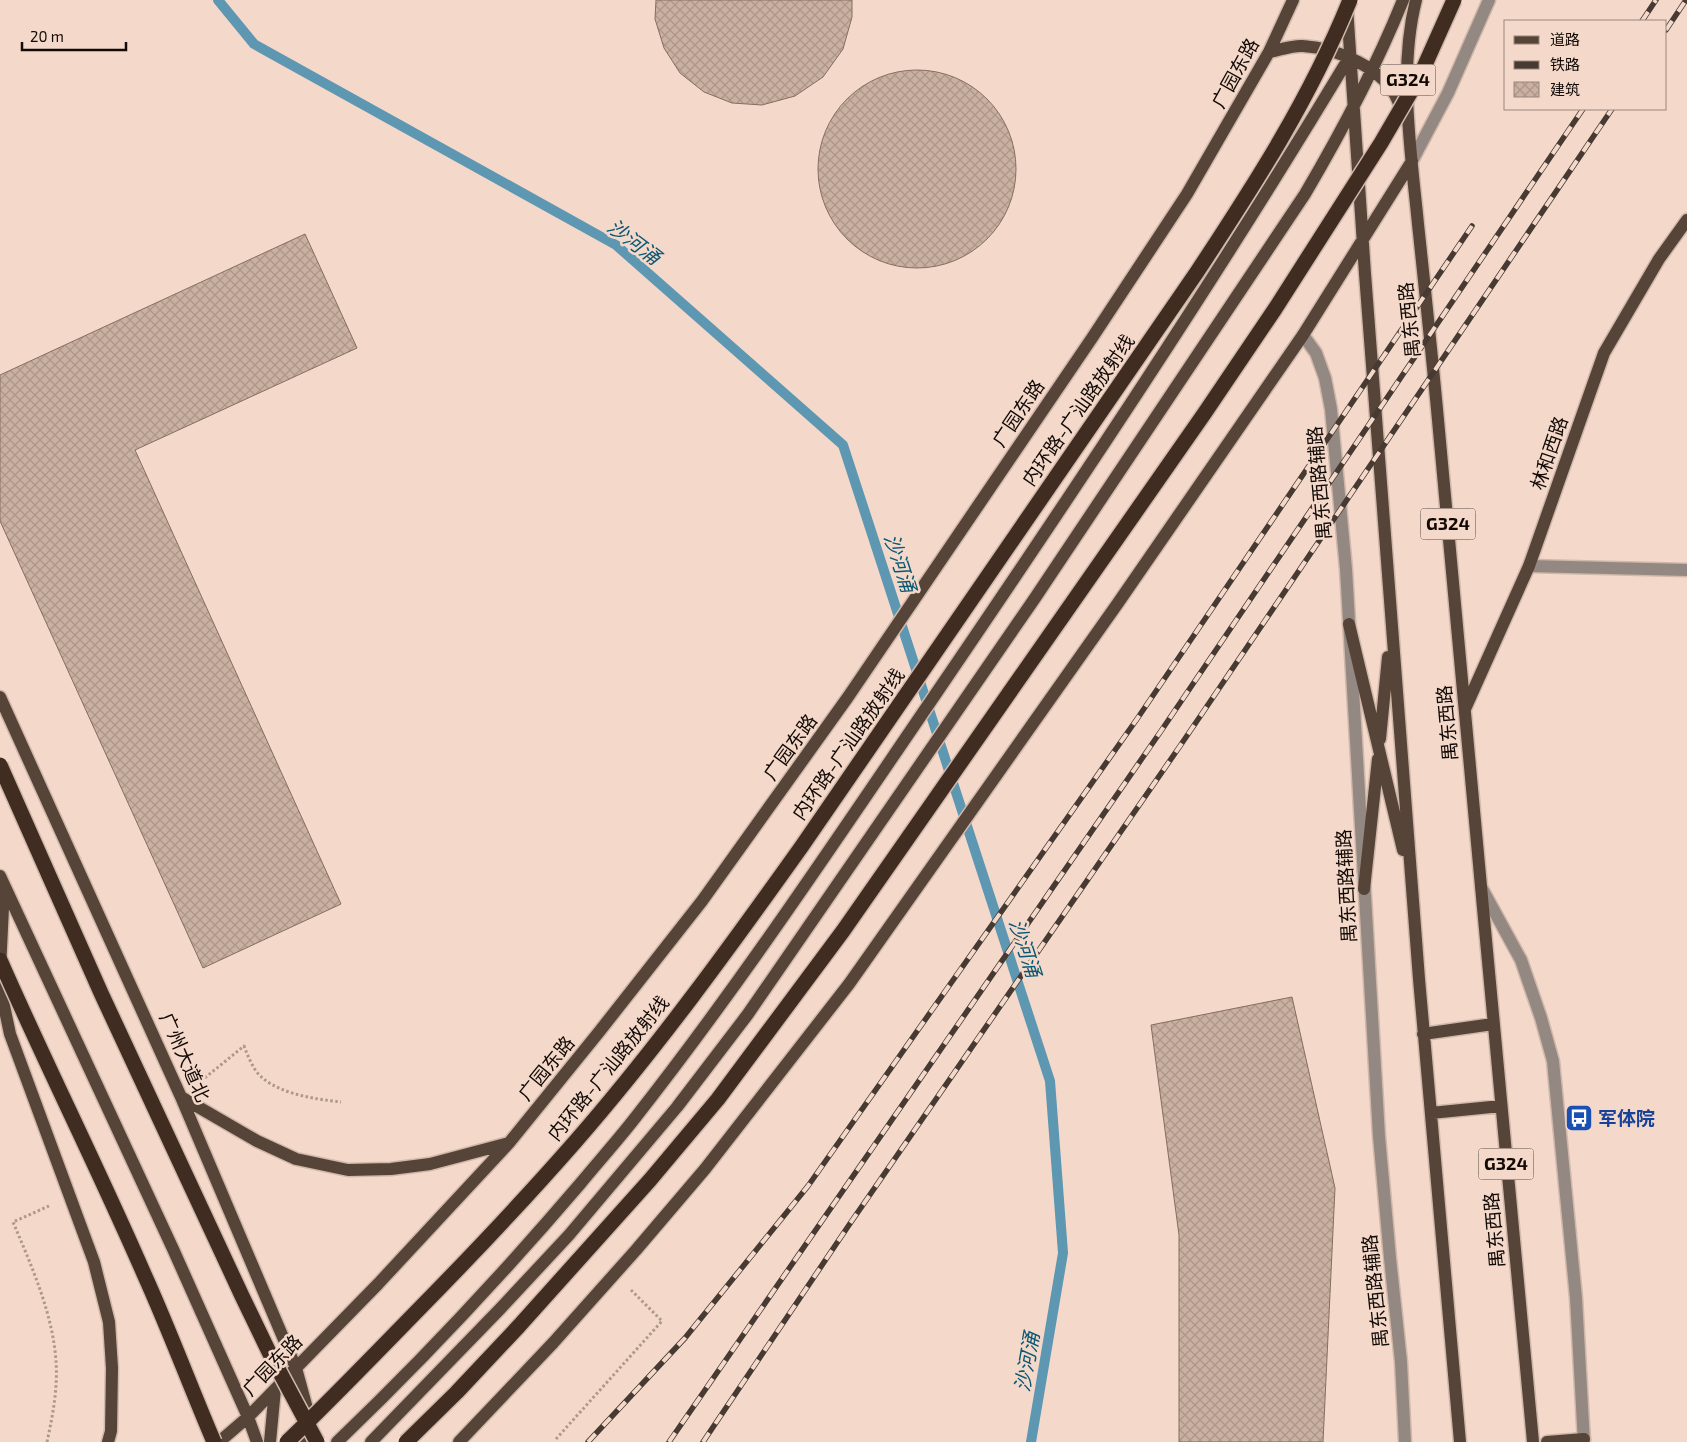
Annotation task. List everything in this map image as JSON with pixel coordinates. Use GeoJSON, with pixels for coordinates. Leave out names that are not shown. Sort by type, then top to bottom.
{"type":"FeatureCollection","features":[{"type":"Feature","properties":{"kind":"highway","name":"内环路-广汕路放射线"},"geometry":{"type":"LineString","coordinates":[[287,1442],[332,1399],[504,1221],[576,1140],[643,1059],[752,916],[808,838],[1197,272],[1241,205],[1298,111],[1334,39],[1348,0]]}},
{"type":"Feature","properties":{"kind":"highway"},"geometry":{"type":"LineString","coordinates":[[406,1442],[457,1392],[519,1326],[650,1180],[718,1099],[843,931],[1198,422],[1274,309],[1381,143],[1420,76],[1454,0]]}},
{"type":"Feature","properties":{"kind":"highway","name":"广州大道北"},"geometry":{"type":"LineString","coordinates":[[0,765],[101,993],[242,1296],[269,1352],[317,1442]]}},
{"type":"Feature","properties":{"kind":"highway"},"geometry":{"type":"LineString","coordinates":[[0,960],[147,1280],[214,1442]]}},
{"type":"Feature","properties":{"kind":"main road","name":"广园东路"},"geometry":{"type":"LineString","coordinates":[[219,1442],[248,1417],[378,1284],[510,1142],[702,901],[848,697],[1187,194],[1269,52],[1293,0]]}},
{"type":"Feature","properties":{"kind":"main road","name":"禺东西路"},"geometry":{"type":"LineString","coordinates":[[1348,0],[1362,240],[1423,1034],[1460,1442]]}},
{"type":"Feature","properties":{"kind":"main road"},"geometry":{"type":"LineString","coordinates":[[371,1442],[569,1236],[677,1107],[748,1014],[928,755],[1305,194],[1340,135],[1372,70],[1403,0]]}},
{"type":"Feature","properties":{"kind":"main road","name":"禺东西路"},"geometry":{"type":"LineString","coordinates":[[1416,0],[1408,46],[1408,104],[1412,161],[1438,413],[1533,1442]]}},
{"type":"Feature","properties":{"kind":"main road"},"geometry":{"type":"LineString","coordinates":[[459,1442],[553,1343],[705,1169],[849,984],[1141,569],[1302,335],[1412,161],[1398,101],[1391,90],[1372,70],[1350,56],[1301,45],[1269,52]]}},
{"type":"Feature","properties":{"kind":"main road"},"geometry":{"type":"LineString","coordinates":[[337,1442],[408,1372],[516,1258],[633,1121],[754,960],[1056,518],[1209,284],[1284,166],[1350,56]]}},
{"type":"Feature","properties":{"kind":"main road","name":"林和西路"},"geometry":{"type":"LineString","coordinates":[[1465,710],[1528,566],[1604,354],[1659,259],[1687,220]]}},
{"type":"Feature","properties":{"kind":"main road"},"geometry":{"type":"LineString","coordinates":[[1364,889],[1392,622]]}},
{"type":"Feature","properties":{"kind":"main road"},"geometry":{"type":"LineString","coordinates":[[1349,624],[1412,890]]}},
{"type":"Feature","properties":{"kind":"main road","name":"广州大道北"},"geometry":{"type":"LineString","coordinates":[[0,697],[181,1097],[296,1368],[317,1442]]}},
{"type":"Feature","properties":{"kind":"main road"},"geometry":{"type":"LineString","coordinates":[[0,972],[1,881]]}},
{"type":"Feature","properties":{"kind":"main road"},"geometry":{"type":"LineString","coordinates":[[1,881],[173,1249],[248,1417],[257,1442]]}},
{"type":"Feature","properties":{"kind":"main road"},"geometry":{"type":"LineString","coordinates":[[0,987],[10,1034],[94,1262],[109,1322],[112,1368],[111,1431],[108,1442]]}},
{"type":"Feature","properties":{"kind":"main road"},"geometry":{"type":"LineString","coordinates":[[1423,1034],[1493,1024]]}},
{"type":"Feature","properties":{"kind":"main road"},"geometry":{"type":"LineString","coordinates":[[181,1097],[257,1141],[296,1159],[348,1170],[391,1169],[430,1164],[510,1142]]}},
{"type":"Feature","properties":{"kind":"main road"},"geometry":{"type":"LineString","coordinates":[[1431,1113],[1501,1106]]}},
{"type":"Feature","properties":{"kind":"main road"},"geometry":{"type":"LineString","coordinates":[[270,1442],[275,1390]]}},
{"type":"Feature","properties":{"kind":"main road"},"geometry":{"type":"LineString","coordinates":[[302,1442],[305,1398]]}},
{"type":"Feature","properties":{"kind":"main road"},"geometry":{"type":"LineString","coordinates":[[1547,1442],[1584,1440]]}},
{"type":"Feature","properties":{"kind":"street"},"geometry":{"type":"LineString","coordinates":[[1412,161],[1448,93],[1489,0]]}},
{"type":"Feature","properties":{"kind":"street","name":"禺东西路辅路"},"geometry":{"type":"LineString","coordinates":[[1302,335],[1316,353],[1325,378],[1331,409],[1346,569],[1379,1136],[1401,1362],[1405,1442]]}},
{"type":"Feature","properties":{"kind":"street"},"geometry":{"type":"LineString","coordinates":[[1528,566],[1687,570]]}},
{"type":"Feature","properties":{"kind":"street"},"geometry":{"type":"LineString","coordinates":[[1481,886],[1522,960],[1553,1061],[1576,1298],[1584,1440]]}},
{"type":"Feature","properties":{"kind":"path"},"geometry":{"type":"LineString","coordinates":[[181,1097],[244,1046],[255,1070],[268,1082],[292,1093],[341,1102]]}},
{"type":"Feature","properties":{"kind":"path"},"geometry":{"type":"LineString","coordinates":[[47,1442],[56,1384],[55,1351],[36,1275],[13,1222],[69,1196]]}},
{"type":"Feature","properties":{"kind":"path"},"geometry":{"type":"LineString","coordinates":[[556,1439],[662,1321],[614,1274]]}},
{"type":"Feature","properties":{"kind":"building"},"geometry":{"type":"Polygon","coordinates":[[[656,0],[852,0],[852,17],[843,49],[823,77],[795,96],[762,105],[732,103],[704,92],[680,73],[664,48],[655,19],[656,0]]]}},
{"type":"Feature","properties":{"kind":"building"},"geometry":{"type":"Polygon","coordinates":[[[917,70],[936,72],[955,78],[972,87],[987,99],[999,114],[1008,131],[1014,150],[1016,169],[1014,188],[1008,207],[999,224],[987,239],[972,251],[955,260],[936,266],[917,268],[898,266],[879,260],[862,251],[847,239],[835,224],[826,207],[820,188],[818,169],[820,150],[826,131],[835,114],[847,99],[862,87],[879,78],[898,72],[917,70]]]}},
{"type":"Feature","properties":{"kind":"building"},"geometry":{"type":"Polygon","coordinates":[[[305,234],[357,348],[135,450],[341,904],[203,968],[0,521],[0,375],[305,234]]]}},
{"type":"Feature","properties":{"kind":"building"},"geometry":{"type":"Polygon","coordinates":[[[1292,997],[1335,1188],[1323,1442],[1179,1442],[1179,1235],[1151,1025],[1292,997]]]}},
{"type":"Feature","properties":{"kind":"waterway","name":"沙河涌"},"geometry":{"type":"LineString","coordinates":[[218,0],[254,44],[616,245],[843,445],[1050,1081],[1063,1253],[1031,1442]]}},
{"type":"Feature","properties":{"kind":"railway"},"geometry":{"type":"LineString","coordinates":[[1643,20],[1656,0]]}},
{"type":"Feature","properties":{"kind":"railway"},"geometry":{"type":"LineString","coordinates":[[1667,28],[1686,0]]}},
{"type":"Feature","properties":{"kind":"railway"},"geometry":{"type":"LineString","coordinates":[[669,1442],[1161,731],[1582,110]]}},
{"type":"Feature","properties":{"kind":"railway"},"geometry":{"type":"LineString","coordinates":[[703,1442],[849,1225],[1180,746],[1611,110]]}},
{"type":"Feature","properties":{"kind":"railway"},"geometry":{"type":"LineString","coordinates":[[588,1442],[685,1338],[808,1186],[1137,719],[1472,226]]}},
{"type":"Feature","properties":{"kind":"place","name":"军体院"},"geometry":{"type":"Point","coordinates":[1579,1118]}}]}
